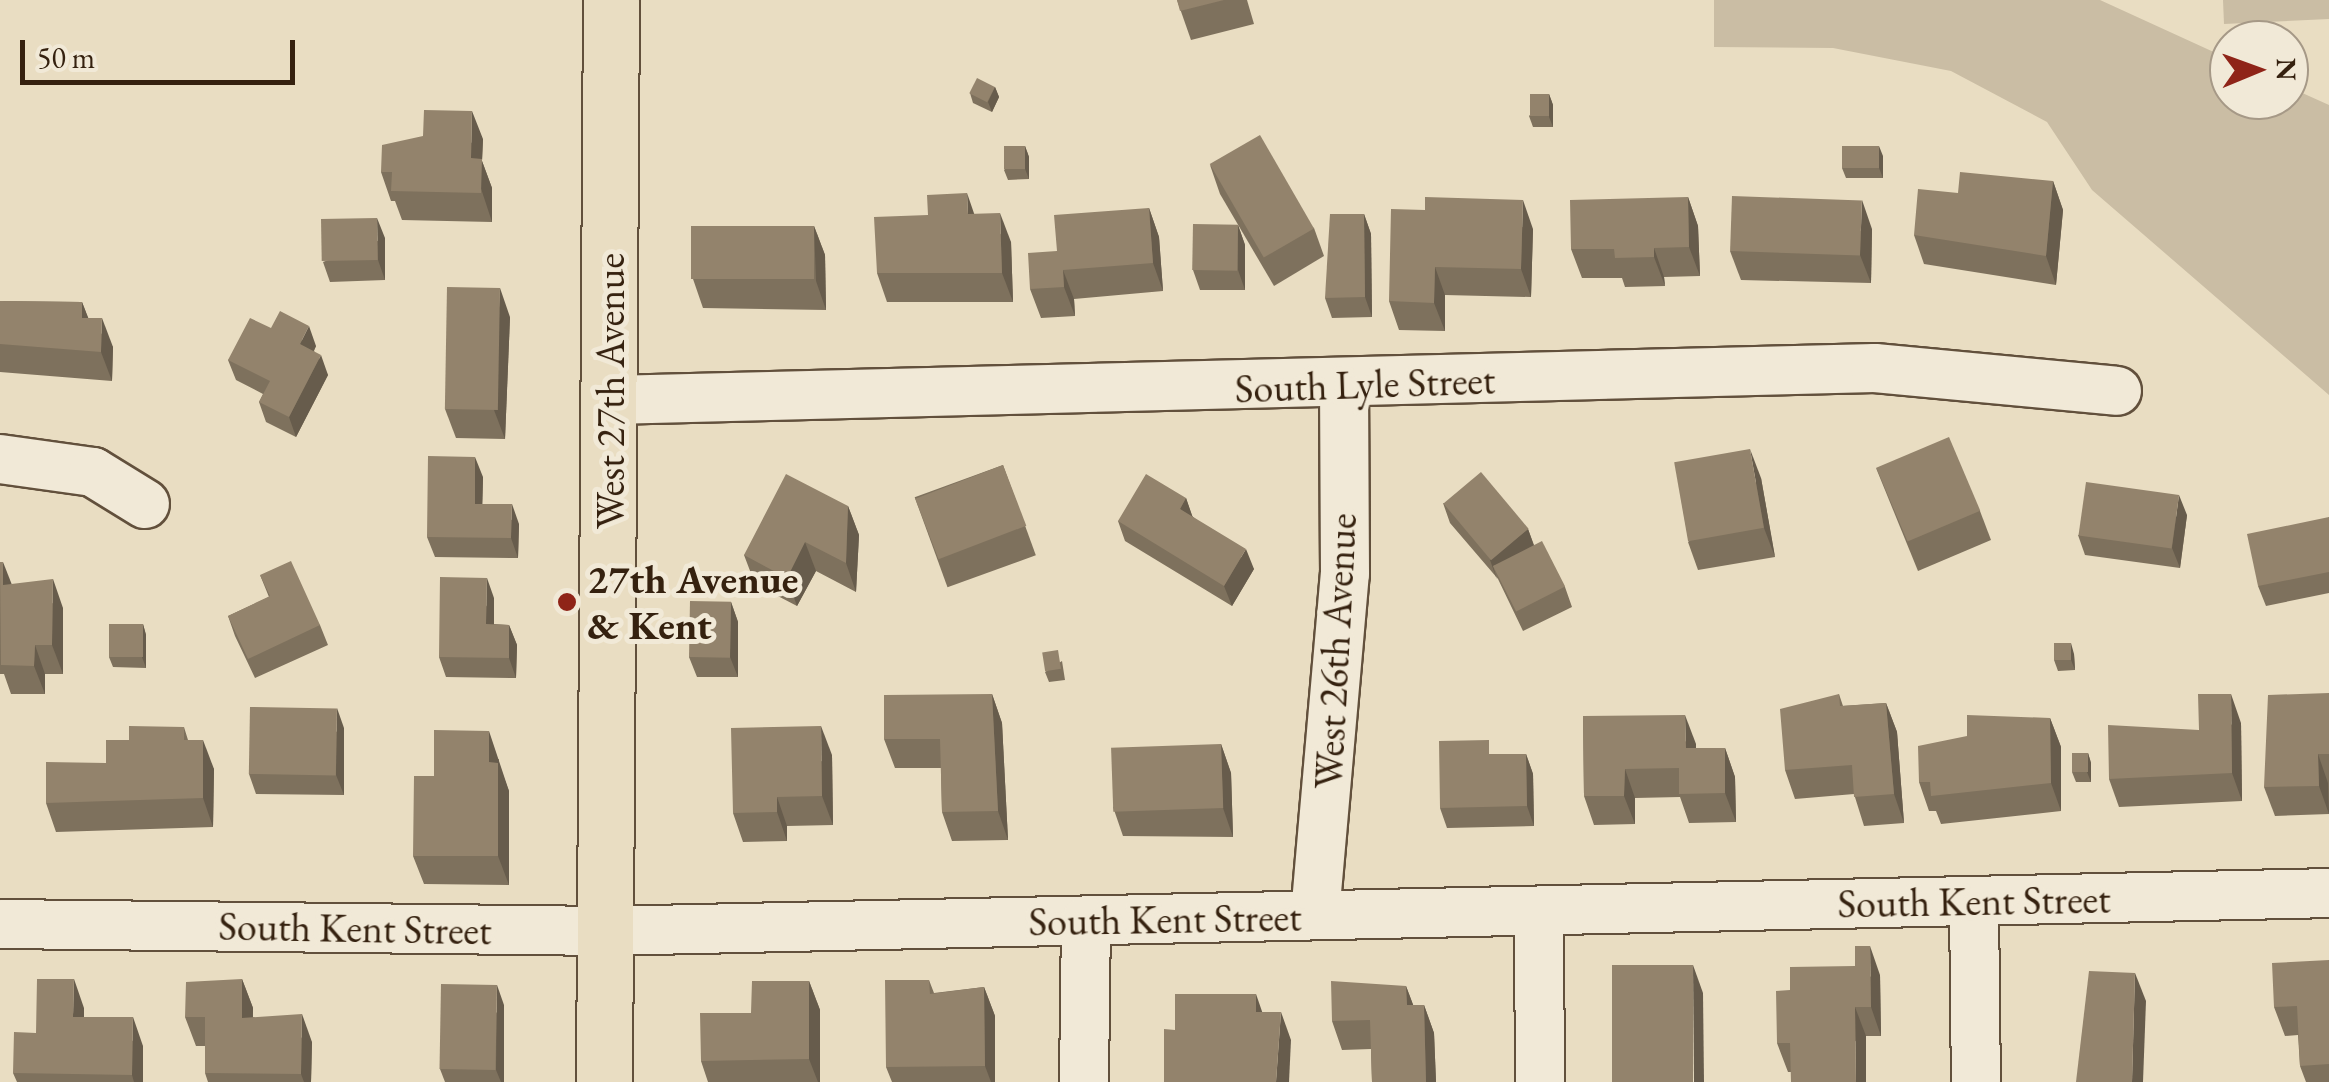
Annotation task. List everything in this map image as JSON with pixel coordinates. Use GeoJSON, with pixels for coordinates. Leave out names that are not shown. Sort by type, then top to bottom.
{"type":"FeatureCollection","features":[{"type":"Feature","properties":{"kind":"main road","name":"West 27th Avenue"},"geometry":{"type":"LineString","coordinates":[[604,1082],[611,0]]}},
{"type":"Feature","properties":{"kind":"street","name":"South Lyle Street"},"geometry":{"type":"LineString","coordinates":[[611,400],[1344,386],[1875,368],[2117,391]]}},
{"type":"Feature","properties":{"kind":"street","name":"West 26th Avenue"},"geometry":{"type":"LineString","coordinates":[[1315,916],[1344,574],[1344,386]]}},
{"type":"Feature","properties":{"kind":"street"},"geometry":{"type":"LineString","coordinates":[[0,459],[93,472],[144,504]]}},
{"type":"Feature","properties":{"kind":"street","name":"South Kent Street"},"geometry":{"type":"LineString","coordinates":[[0,924],[605,931],[2329,893]]}},
{"type":"Feature","properties":{"kind":"street"},"geometry":{"type":"LineString","coordinates":[[1974,901],[1976,1082]]}},
{"type":"Feature","properties":{"kind":"street"},"geometry":{"type":"LineString","coordinates":[[1539,911],[1540,1082]]}},
{"type":"Feature","properties":{"kind":"street"},"geometry":{"type":"LineString","coordinates":[[1084,1082],[1086,921]]}},
{"type":"Feature","properties":{"kind":"shaded area"},"geometry":{"type":"Polygon","coordinates":[[[1714,0],[2100,0],[2209,50],[2209,120],[2309,120],[2309,96],[2329,105],[2329,395],[2092,190],[2047,122],[1951,71],[1833,48],[1714,47],[1714,0]]]}},
{"type":"Feature","properties":{"kind":"shaded area"},"geometry":{"type":"Polygon","coordinates":[[[2223,0],[2329,0],[2329,19],[2224,20],[2223,0]]]}},
{"type":"Feature","properties":{"kind":"building"},"geometry":{"type":"Polygon","coordinates":[[[1177,0],[1224,0],[1180,11],[1177,0]]]}},
{"type":"Feature","properties":{"kind":"building"},"geometry":{"type":"Polygon","coordinates":[[[977,78],[995,87],[987,102],[969,93],[977,78]]]}},
{"type":"Feature","properties":{"kind":"building"},"geometry":{"type":"Polygon","coordinates":[[[1530,94],[1549,94],[1549,116],[1530,116],[1530,94]]]}},
{"type":"Feature","properties":{"kind":"building"},"geometry":{"type":"Polygon","coordinates":[[[424,110],[472,111],[471,158],[482,159],[481,193],[391,191],[392,172],[381,172],[382,145],[423,136],[424,110]]]}},
{"type":"Feature","properties":{"kind":"building"},"geometry":{"type":"Polygon","coordinates":[[[1260,135],[1314,229],[1264,258],[1210,164],[1260,135]]]}},
{"type":"Feature","properties":{"kind":"building"},"geometry":{"type":"Polygon","coordinates":[[[1004,146],[1025,146],[1025,169],[1004,169],[1004,146]]]}},
{"type":"Feature","properties":{"kind":"building"},"geometry":{"type":"Polygon","coordinates":[[[1842,146],[1879,146],[1879,168],[1842,168],[1842,146]]]}},
{"type":"Feature","properties":{"kind":"building"},"geometry":{"type":"Polygon","coordinates":[[[1960,172],[2053,181],[2046,256],[1914,235],[1918,189],[1958,193],[1960,172]]]}},
{"type":"Feature","properties":{"kind":"building"},"geometry":{"type":"Polygon","coordinates":[[[967,193],[968,214],[1000,213],[1002,273],[877,273],[874,217],[928,215],[927,195],[967,193]]]}},
{"type":"Feature","properties":{"kind":"building"},"geometry":{"type":"Polygon","coordinates":[[[1732,196],[1862,201],[1860,256],[1730,251],[1732,196]]]}},
{"type":"Feature","properties":{"kind":"building"},"geometry":{"type":"Polygon","coordinates":[[[1425,197],[1523,200],[1521,269],[1435,267],[1434,303],[1389,301],[1391,209],[1425,210],[1425,197]]]}},
{"type":"Feature","properties":{"kind":"building"},"geometry":{"type":"Polygon","coordinates":[[[1688,197],[1689,247],[1654,248],[1654,257],[1615,258],[1614,249],[1571,249],[1570,200],[1688,197]]]}},
{"type":"Feature","properties":{"kind":"building"},"geometry":{"type":"Polygon","coordinates":[[[1149,208],[1153,263],[1063,270],[1064,287],[1030,289],[1028,253],[1057,251],[1054,215],[1149,208]]]}},
{"type":"Feature","properties":{"kind":"building"},"geometry":{"type":"Polygon","coordinates":[[[1330,214],[1364,214],[1365,297],[1325,298],[1330,214]]]}},
{"type":"Feature","properties":{"kind":"building"},"geometry":{"type":"Polygon","coordinates":[[[377,218],[378,260],[322,261],[321,219],[377,218]]]}},
{"type":"Feature","properties":{"kind":"building"},"geometry":{"type":"Polygon","coordinates":[[[1193,224],[1238,225],[1237,271],[1192,270],[1193,224]]]}},
{"type":"Feature","properties":{"kind":"building"},"geometry":{"type":"Polygon","coordinates":[[[691,226],[814,226],[814,279],[691,279],[691,226]]]}},
{"type":"Feature","properties":{"kind":"building"},"geometry":{"type":"Polygon","coordinates":[[[447,287],[500,288],[498,410],[445,409],[447,287]]]}},
{"type":"Feature","properties":{"kind":"building"},"geometry":{"type":"Polygon","coordinates":[[[0,301],[82,302],[82,318],[102,318],[101,352],[0,344],[0,301]]]}},
{"type":"Feature","properties":{"kind":"building"},"geometry":{"type":"Polygon","coordinates":[[[280,311],[309,326],[300,344],[321,355],[289,417],[259,402],[270,381],[228,360],[250,318],[271,328],[280,311]]]}},
{"type":"Feature","properties":{"kind":"building"},"geometry":{"type":"Polygon","coordinates":[[[1949,437],[1980,511],[1908,542],[1876,468],[1949,437]]]}},
{"type":"Feature","properties":{"kind":"building"},"geometry":{"type":"Polygon","coordinates":[[[1750,449],[1764,528],[1688,541],[1674,462],[1750,449]]]}},
{"type":"Feature","properties":{"kind":"building"},"geometry":{"type":"Polygon","coordinates":[[[428,456],[475,457],[475,504],[512,504],[511,538],[427,537],[428,456]]]}},
{"type":"Feature","properties":{"kind":"building"},"geometry":{"type":"Polygon","coordinates":[[[1003,465],[1026,526],[939,559],[915,499],[1003,465]]]}},
{"type":"Feature","properties":{"kind":"building"},"geometry":{"type":"Polygon","coordinates":[[[1481,472],[1529,529],[1491,560],[1443,503],[1481,472]]]}},
{"type":"Feature","properties":{"kind":"building"},"geometry":{"type":"Polygon","coordinates":[[[786,474],[848,506],[846,563],[805,542],[787,578],[744,555],[786,474]]]}},
{"type":"Feature","properties":{"kind":"building"},"geometry":{"type":"Polygon","coordinates":[[[1146,474],[1186,498],[1180,509],[1246,549],[1224,586],[1118,521],[1146,474]]]}},
{"type":"Feature","properties":{"kind":"building"},"geometry":{"type":"Polygon","coordinates":[[[2086,482],[2179,495],[2172,549],[2078,535],[2086,482]]]}},
{"type":"Feature","properties":{"kind":"building"},"geometry":{"type":"Polygon","coordinates":[[[2329,517],[2329,572],[2258,586],[2247,534],[2329,517]]]}},
{"type":"Feature","properties":{"kind":"building"},"geometry":{"type":"Polygon","coordinates":[[[1542,541],[1565,586],[1516,611],[1493,566],[1542,541]]]}},
{"type":"Feature","properties":{"kind":"building"},"geometry":{"type":"Polygon","coordinates":[[[291,561],[320,625],[248,659],[228,616],[270,596],[260,575],[291,561]]]}},
{"type":"Feature","properties":{"kind":"building"},"geometry":{"type":"Polygon","coordinates":[[[0,562],[3,585],[53,579],[52,645],[35,645],[34,666],[1,665],[0,562]]]}},
{"type":"Feature","properties":{"kind":"building"},"geometry":{"type":"Polygon","coordinates":[[[440,577],[487,578],[486,624],[509,625],[509,658],[439,657],[440,577]]]}},
{"type":"Feature","properties":{"kind":"building"},"geometry":{"type":"Polygon","coordinates":[[[690,601],[731,602],[730,658],[689,657],[690,601]]]}},
{"type":"Feature","properties":{"kind":"building"},"geometry":{"type":"Polygon","coordinates":[[[109,624],[143,624],[143,657],[109,657],[109,624]]]}},
{"type":"Feature","properties":{"kind":"building"},"geometry":{"type":"Polygon","coordinates":[[[2054,643],[2071,643],[2071,660],[2054,660],[2054,643]]]}},
{"type":"Feature","properties":{"kind":"building"},"geometry":{"type":"Polygon","coordinates":[[[1058,650],[1061,669],[1045,671],[1042,653],[1058,650]]]}},
{"type":"Feature","properties":{"kind":"building"},"geometry":{"type":"Polygon","coordinates":[[[2329,693],[2329,754],[2318,754],[2319,786],[2264,787],[2268,695],[2329,693]]]}},
{"type":"Feature","properties":{"kind":"building"},"geometry":{"type":"Polygon","coordinates":[[[992,694],[998,811],[942,812],[940,739],[884,739],[884,695],[992,694]]]}},
{"type":"Feature","properties":{"kind":"building"},"geometry":{"type":"Polygon","coordinates":[[[1839,694],[1840,706],[1886,703],[1894,794],[1854,797],[1852,765],[1785,770],[1780,709],[1839,694]]]}},
{"type":"Feature","properties":{"kind":"building"},"geometry":{"type":"Polygon","coordinates":[[[2198,694],[2231,694],[2232,773],[2109,779],[2108,725],[2199,730],[2198,694]]]}},
{"type":"Feature","properties":{"kind":"building"},"geometry":{"type":"Polygon","coordinates":[[[250,707],[337,709],[336,776],[249,774],[250,707]]]}},
{"type":"Feature","properties":{"kind":"building"},"geometry":{"type":"Polygon","coordinates":[[[1685,715],[1686,748],[1725,748],[1725,793],[1679,794],[1679,768],[1625,769],[1624,796],[1584,796],[1583,716],[1685,715]]]}},
{"type":"Feature","properties":{"kind":"building"},"geometry":{"type":"Polygon","coordinates":[[[1967,715],[2050,718],[2051,783],[1931,796],[1930,782],[1919,782],[1918,746],[1967,736],[1967,715]]]}},
{"type":"Feature","properties":{"kind":"building"},"geometry":{"type":"Polygon","coordinates":[[[129,726],[184,727],[184,740],[203,740],[203,798],[46,803],[46,762],[106,763],[106,740],[129,740],[129,726]]]}},
{"type":"Feature","properties":{"kind":"building"},"geometry":{"type":"Polygon","coordinates":[[[821,726],[822,796],[777,797],[777,812],[733,813],[731,728],[821,726]]]}},
{"type":"Feature","properties":{"kind":"building"},"geometry":{"type":"Polygon","coordinates":[[[434,730],[489,731],[489,762],[498,763],[498,856],[413,856],[414,776],[434,776],[434,730]]]}},
{"type":"Feature","properties":{"kind":"building"},"geometry":{"type":"Polygon","coordinates":[[[1489,740],[1489,754],[1526,754],[1527,806],[1440,808],[1439,741],[1489,740]]]}},
{"type":"Feature","properties":{"kind":"building"},"geometry":{"type":"Polygon","coordinates":[[[1221,744],[1223,808],[1113,812],[1111,748],[1221,744]]]}},
{"type":"Feature","properties":{"kind":"building"},"geometry":{"type":"Polygon","coordinates":[[[2072,753],[2088,753],[2088,772],[2072,772],[2072,753]]]}},
{"type":"Feature","properties":{"kind":"building"},"geometry":{"type":"Polygon","coordinates":[[[1855,946],[1870,946],[1871,1007],[1855,1007],[1856,1082],[1791,1082],[1790,1043],[1777,1043],[1776,991],[1790,990],[1790,967],[1855,966],[1855,946]]]}},
{"type":"Feature","properties":{"kind":"building"},"geometry":{"type":"Polygon","coordinates":[[[2329,960],[2329,1064],[2300,1066],[2297,1006],[2274,1007],[2272,963],[2329,960]]]}},
{"type":"Feature","properties":{"kind":"building"},"geometry":{"type":"Polygon","coordinates":[[[1612,965],[1693,965],[1693,1082],[1612,1082],[1612,965]]]}},
{"type":"Feature","properties":{"kind":"building"},"geometry":{"type":"Polygon","coordinates":[[[2089,971],[2135,973],[2132,1082],[2076,1082],[2089,971]]]}},
{"type":"Feature","properties":{"kind":"building"},"geometry":{"type":"Polygon","coordinates":[[[37,979],[74,979],[73,1017],[133,1017],[132,1075],[13,1073],[14,1032],[36,1033],[37,979]]]}},
{"type":"Feature","properties":{"kind":"building"},"geometry":{"type":"Polygon","coordinates":[[[242,979],[242,1018],[302,1014],[301,1074],[205,1073],[205,1017],[185,1017],[186,982],[242,979]]]}},
{"type":"Feature","properties":{"kind":"building"},"geometry":{"type":"Polygon","coordinates":[[[885,980],[929,980],[930,994],[984,987],[985,1066],[886,1067],[885,980]]]}},
{"type":"Feature","properties":{"kind":"building"},"geometry":{"type":"Polygon","coordinates":[[[752,981],[809,981],[809,1059],[701,1061],[700,1013],[751,1013],[752,981]]]}},
{"type":"Feature","properties":{"kind":"building"},"geometry":{"type":"Polygon","coordinates":[[[1331,981],[1406,986],[1407,1005],[1424,1005],[1426,1082],[1372,1082],[1370,1020],[1332,1021],[1331,981]]]}},
{"type":"Feature","properties":{"kind":"building"},"geometry":{"type":"Polygon","coordinates":[[[441,984],[497,985],[496,1070],[440,1069],[441,984]]]}},
{"type":"Feature","properties":{"kind":"building"},"geometry":{"type":"Polygon","coordinates":[[[1175,994],[1256,994],[1256,1012],[1281,1012],[1276,1082],[1164,1082],[1164,1029],[1175,1030],[1175,994]]]}},
{"type":"Feature","properties":{"kind":"place","name":"27th Avenue & Kent"},"geometry":{"type":"Point","coordinates":[567,602]}}]}
